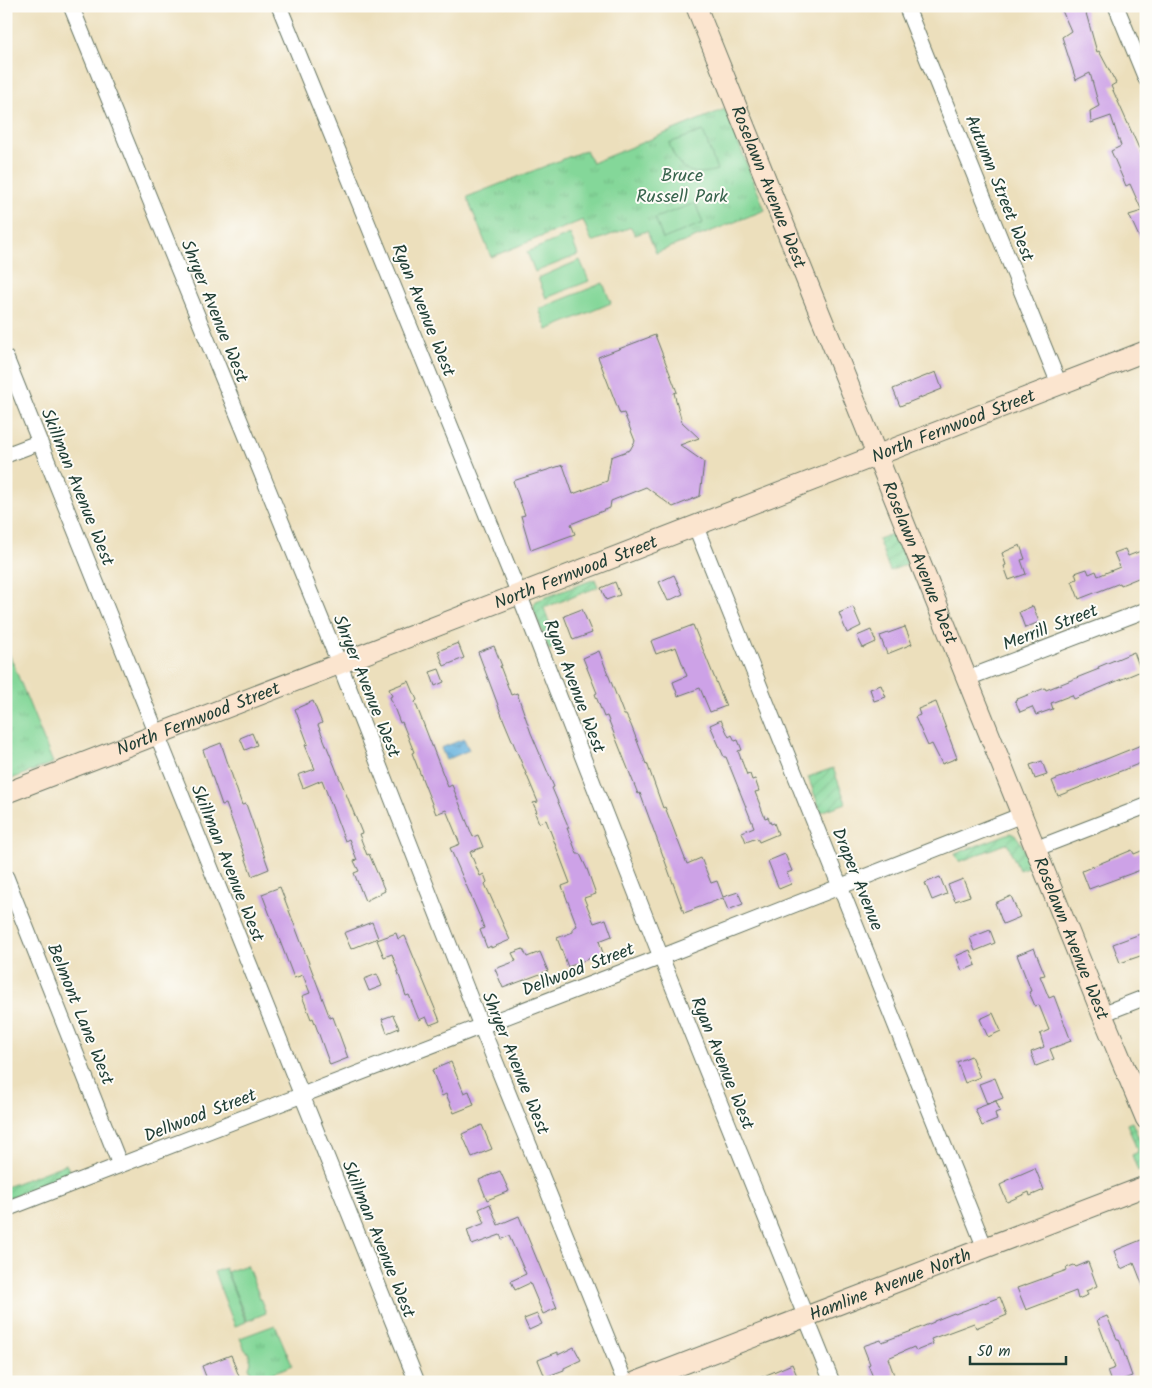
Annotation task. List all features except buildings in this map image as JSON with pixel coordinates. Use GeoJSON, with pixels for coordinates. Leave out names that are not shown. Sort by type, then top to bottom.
{"type":"FeatureCollection","features":[{"type":"Feature","properties":{"kind":"street","name":"Shryer Avenue West"},"geometry":{"type":"LineString","coordinates":[[71,6],[339,663],[481,1026],[625,1382]]}},
{"type":"Feature","properties":{"kind":"street","name":"Ryan Avenue West"},"geometry":{"type":"LineString","coordinates":[[279,6],[519,594],[661,957],[832,1382]]}},
{"type":"Feature","properties":{"kind":"street","name":"Roselawn Avenue West"},"geometry":{"type":"LineString","coordinates":[[696,6],[968,678],[1035,849],[1146,1119]]}},
{"type":"Feature","properties":{"kind":"street","name":"Autumn Street West"},"geometry":{"type":"LineString","coordinates":[[906,6],[1059,384]]}},
{"type":"Feature","properties":{"kind":"street"},"geometry":{"type":"LineString","coordinates":[[1116,6],[1146,79]]}},
{"type":"Feature","properties":{"kind":"street","name":"North Fernwood Street"},"geometry":{"type":"LineString","coordinates":[[6,793],[1146,351]]}},
{"type":"Feature","properties":{"kind":"street","name":"Skillman Avenue West"},"geometry":{"type":"LineString","coordinates":[[6,358],[417,1382]]}},
{"type":"Feature","properties":{"kind":"street"},"geometry":{"type":"LineString","coordinates":[[6,455],[40,442]]}},
{"type":"Feature","properties":{"kind":"street","name":"Draper Avenue"},"geometry":{"type":"LineString","coordinates":[[695,525],[985,1248]]}},
{"type":"Feature","properties":{"kind":"street","name":"Merrill Street"},"geometry":{"type":"LineString","coordinates":[[968,678],[1146,610]]}},
{"type":"Feature","properties":{"kind":"street"},"geometry":{"type":"LineString","coordinates":[[1035,849],[1146,806]]}},
{"type":"Feature","properties":{"kind":"street","name":"Dellwood Street"},"geometry":{"type":"LineString","coordinates":[[6,1209],[661,957],[1022,815]]}},
{"type":"Feature","properties":{"kind":"street","name":"Belmont Lane West"},"geometry":{"type":"LineString","coordinates":[[6,877],[120,1165]]}},
{"type":"Feature","properties":{"kind":"street"},"geometry":{"type":"LineString","coordinates":[[1102,1014],[1146,997]]}},
{"type":"Feature","properties":{"kind":"street","name":"Hamline Avenue North"},"geometry":{"type":"LineString","coordinates":[[636,1382],[1146,1186]]}},
{"type":"Feature","properties":{"kind":"green space","name":"Bruce Russell Park"},"geometry":{"type":"Polygon","coordinates":[[[725,109],[765,210],[656,253],[647,231],[635,235],[631,227],[592,242],[583,220],[491,257],[467,197],[586,150],[592,163],[725,109]]]}},
{"type":"Feature","properties":{"kind":"green space"},"geometry":{"type":"Polygon","coordinates":[[[703,131],[717,170],[699,173],[692,172],[681,165],[676,159],[669,143],[703,131]]]}},
{"type":"Feature","properties":{"kind":"green space"},"geometry":{"type":"Polygon","coordinates":[[[695,203],[703,223],[663,239],[655,218],[695,203]]]}},
{"type":"Feature","properties":{"kind":"green space"},"geometry":{"type":"Polygon","coordinates":[[[570,234],[578,255],[535,272],[527,252],[570,234]]]}},
{"type":"Feature","properties":{"kind":"green space"},"geometry":{"type":"Polygon","coordinates":[[[580,260],[589,281],[546,298],[538,278],[580,260]]]}},
{"type":"Feature","properties":{"kind":"green space"},"geometry":{"type":"Polygon","coordinates":[[[603,283],[611,303],[547,330],[539,309],[603,283]]]}},
{"type":"Feature","properties":{"kind":"green space"},"geometry":{"type":"Polygon","coordinates":[[[895,533],[907,564],[890,571],[878,539],[895,533]]]}},
{"type":"Feature","properties":{"kind":"green space"},"geometry":{"type":"Polygon","coordinates":[[[595,579],[598,587],[544,608],[558,647],[549,650],[534,611],[536,601],[595,579]]]}},
{"type":"Feature","properties":{"kind":"green space"},"geometry":{"type":"Polygon","coordinates":[[[6,646],[53,763],[6,781],[6,646]]]}},
{"type":"Feature","properties":{"kind":"green space"},"geometry":{"type":"Polygon","coordinates":[[[833,768],[846,803],[821,812],[808,777],[833,768]]]}},
{"type":"Feature","properties":{"kind":"green space"},"geometry":{"type":"Polygon","coordinates":[[[1010,833],[1023,846],[1030,866],[1019,870],[1007,843],[959,862],[955,854],[1010,833]]]}},
{"type":"Feature","properties":{"kind":"green space"},"geometry":{"type":"Polygon","coordinates":[[[1132,1122],[1144,1156],[1142,1167],[1138,1171],[1132,1155],[1138,1152],[1127,1124],[1132,1122]]]}},
{"type":"Feature","properties":{"kind":"green space"},"geometry":{"type":"Polygon","coordinates":[[[66,1164],[71,1174],[6,1199],[6,1187],[66,1164]]]}},
{"type":"Feature","properties":{"kind":"green space"},"geometry":{"type":"Polygon","coordinates":[[[247,1265],[266,1313],[247,1321],[227,1272],[247,1265]]]}},
{"type":"Feature","properties":{"kind":"green space"},"geometry":{"type":"Polygon","coordinates":[[[225,1268],[246,1322],[235,1326],[214,1272],[225,1268]]]}},
{"type":"Feature","properties":{"kind":"green space"},"geometry":{"type":"Polygon","coordinates":[[[275,1325],[292,1365],[259,1379],[252,1377],[248,1352],[245,1350],[240,1338],[275,1325]]]}},
{"type":"Feature","properties":{"kind":"water"},"geometry":{"type":"Polygon","coordinates":[[[464,739],[469,750],[446,760],[441,748],[464,739]]]}}]}
